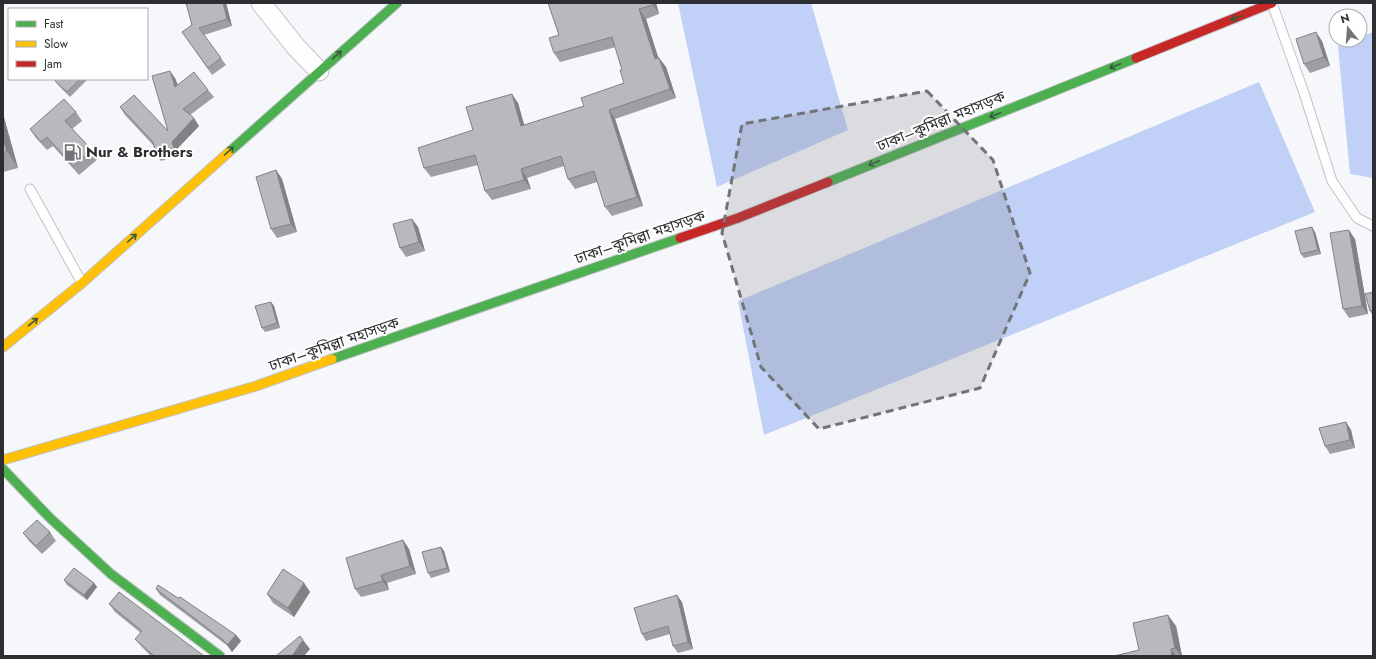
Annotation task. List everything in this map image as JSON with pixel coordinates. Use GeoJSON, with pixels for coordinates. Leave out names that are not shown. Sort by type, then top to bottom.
{"type":"FeatureCollection","features":[{"type":"Feature","properties":{"kind":"main road"},"geometry":{"type":"LineString","coordinates":[[3,347],[82,283],[397,3]]}},
{"type":"Feature","properties":{"kind":"main road","name":"ঢাকা–কুমিল্লা মহাসড়ক"},"geometry":{"type":"LineString","coordinates":[[3,460],[256,386],[738,218],[1272,3]]}},
{"type":"Feature","properties":{"kind":"main road"},"geometry":{"type":"LineString","coordinates":[[3,469],[49,517],[111,574],[220,656]]}},
{"type":"Feature","properties":{"kind":"street"},"geometry":{"type":"LineString","coordinates":[[261,3],[296,47],[319,71]]}},
{"type":"Feature","properties":{"kind":"lane"},"geometry":{"type":"LineString","coordinates":[[1272,3],[1304,93],[1332,181],[1357,218],[1373,226]]}},
{"type":"Feature","properties":{"kind":"lane"},"geometry":{"type":"LineString","coordinates":[[30,189],[82,283]]}},
{"type":"Feature","properties":{"kind":"highlighted area"},"geometry":{"type":"Polygon","coordinates":[[[927,91],[993,160],[1030,273],[980,388],[819,429],[761,367],[722,233],[742,124],[927,91]]]}},
{"type":"Feature","properties":{"kind":"water"},"geometry":{"type":"Polygon","coordinates":[[[678,3],[811,3],[848,130],[717,187],[678,3]]]}},
{"type":"Feature","properties":{"kind":"water"},"geometry":{"type":"Polygon","coordinates":[[[1373,32],[1373,178],[1350,174],[1338,48],[1368,48],[1368,34],[1373,32]]]}},
{"type":"Feature","properties":{"kind":"water"},"geometry":{"type":"Polygon","coordinates":[[[1259,82],[1315,212],[764,435],[738,301],[1259,82]]]}},
{"type":"Feature","properties":{"kind":"building"},"geometry":{"type":"Polygon","coordinates":[[[186,3],[223,3],[227,19],[199,28],[221,58],[208,68],[182,32],[192,25],[186,3]]]}},
{"type":"Feature","properties":{"kind":"building"},"geometry":{"type":"Polygon","coordinates":[[[548,3],[652,3],[653,5],[639,9],[655,59],[659,58],[670,89],[609,110],[637,197],[605,207],[594,171],[568,179],[561,156],[521,169],[524,180],[485,191],[475,155],[424,168],[418,148],[473,130],[466,107],[512,94],[521,126],[584,106],[581,98],[624,83],[620,70],[622,70],[612,37],[554,53],[549,38],[559,35],[548,3]]]}},
{"type":"Feature","properties":{"kind":"building"},"geometry":{"type":"Polygon","coordinates":[[[1316,32],[1324,57],[1304,64],[1296,39],[1316,32]]]}},
{"type":"Feature","properties":{"kind":"building"},"geometry":{"type":"Polygon","coordinates":[[[170,71],[175,87],[194,72],[208,90],[183,109],[194,118],[172,142],[174,148],[156,153],[153,142],[120,107],[134,95],[168,131],[152,76],[170,71]]]}},
{"type":"Feature","properties":{"kind":"building"},"geometry":{"type":"Polygon","coordinates":[[[56,80],[79,80],[67,92],[55,81],[56,80]]]}},
{"type":"Feature","properties":{"kind":"building"},"geometry":{"type":"Polygon","coordinates":[[[64,99],[76,112],[65,121],[92,150],[73,166],[47,137],[41,142],[30,129],[64,99]]]}},
{"type":"Feature","properties":{"kind":"building"},"geometry":{"type":"Polygon","coordinates":[[[3,138],[7,151],[3,153],[3,138]]]}},
{"type":"Feature","properties":{"kind":"building"},"geometry":{"type":"Polygon","coordinates":[[[276,170],[291,224],[271,229],[256,177],[276,170]]]}},
{"type":"Feature","properties":{"kind":"building"},"geometry":{"type":"Polygon","coordinates":[[[412,219],[419,242],[400,248],[393,224],[412,219]]]}},
{"type":"Feature","properties":{"kind":"building"},"geometry":{"type":"Polygon","coordinates":[[[1312,227],[1318,250],[1301,254],[1295,231],[1312,227]]]}},
{"type":"Feature","properties":{"kind":"building"},"geometry":{"type":"Polygon","coordinates":[[[1349,230],[1362,306],[1343,309],[1330,233],[1349,230]]]}},
{"type":"Feature","properties":{"kind":"building"},"geometry":{"type":"Polygon","coordinates":[[[1373,292],[1373,310],[1370,311],[1365,294],[1373,292]]]}},
{"type":"Feature","properties":{"kind":"building"},"geometry":{"type":"Polygon","coordinates":[[[271,302],[277,323],[262,328],[255,306],[271,302]]]}},
{"type":"Feature","properties":{"kind":"building"},"geometry":{"type":"Polygon","coordinates":[[[1346,422],[1350,440],[1325,446],[1319,428],[1346,422]]]}},
{"type":"Feature","properties":{"kind":"building"},"geometry":{"type":"Polygon","coordinates":[[[37,520],[50,532],[36,546],[23,533],[37,520]]]}},
{"type":"Feature","properties":{"kind":"building"},"geometry":{"type":"Polygon","coordinates":[[[403,540],[410,566],[381,575],[383,581],[355,589],[346,558],[403,540]]]}},
{"type":"Feature","properties":{"kind":"building"},"geometry":{"type":"Polygon","coordinates":[[[441,547],[447,568],[428,573],[422,552],[441,547]]]}},
{"type":"Feature","properties":{"kind":"building"},"geometry":{"type":"Polygon","coordinates":[[[74,568],[94,583],[84,595],[64,580],[74,568]]]}},
{"type":"Feature","properties":{"kind":"building"},"geometry":{"type":"Polygon","coordinates":[[[283,569],[304,583],[288,608],[267,594],[283,569]]]}},
{"type":"Feature","properties":{"kind":"building"},"geometry":{"type":"Polygon","coordinates":[[[158,585],[178,598],[180,597],[236,635],[227,645],[223,640],[156,589],[158,585]]]}},
{"type":"Feature","properties":{"kind":"building"},"geometry":{"type":"Polygon","coordinates":[[[119,592],[204,656],[154,656],[135,639],[142,631],[109,604],[119,592]]]}},
{"type":"Feature","properties":{"kind":"building"},"geometry":{"type":"Polygon","coordinates":[[[677,595],[688,642],[673,646],[668,626],[642,634],[634,608],[677,595]]]}},
{"type":"Feature","properties":{"kind":"building"},"geometry":{"type":"Polygon","coordinates":[[[1168,615],[1175,648],[1171,649],[1172,656],[1114,656],[1139,650],[1133,623],[1168,615]]]}},
{"type":"Feature","properties":{"kind":"building"},"geometry":{"type":"Polygon","coordinates":[[[300,636],[303,640],[292,656],[276,656],[300,636]]]}},
{"type":"Feature","properties":{"kind":"traffic: fast"},"geometry":{"type":"LineString","coordinates":[[229,152],[397,3]]}},
{"type":"Feature","properties":{"kind":"traffic: fast"},"geometry":{"type":"LineString","coordinates":[[828,182],[1136,58]]}},
{"type":"Feature","properties":{"kind":"traffic: fast"},"geometry":{"type":"LineString","coordinates":[[332,359],[680,238]]}},
{"type":"Feature","properties":{"kind":"traffic: fast"},"geometry":{"type":"LineString","coordinates":[[3,469],[49,517],[111,574],[220,656]]}},
{"type":"Feature","properties":{"kind":"traffic: slow"},"geometry":{"type":"LineString","coordinates":[[3,347],[82,283],[229,152]]}},
{"type":"Feature","properties":{"kind":"traffic: slow"},"geometry":{"type":"LineString","coordinates":[[3,460],[256,386],[332,359]]}},
{"type":"Feature","properties":{"kind":"traffic: jam"},"geometry":{"type":"LineString","coordinates":[[1136,58],[1272,3]]}},
{"type":"Feature","properties":{"kind":"traffic: jam"},"geometry":{"type":"LineString","coordinates":[[680,238],[738,218],[828,182]]}},
{"type":"Feature","properties":{"kind":"place","name":"Nur & Brothers"},"geometry":{"type":"Point","coordinates":[73,152]}}]}
